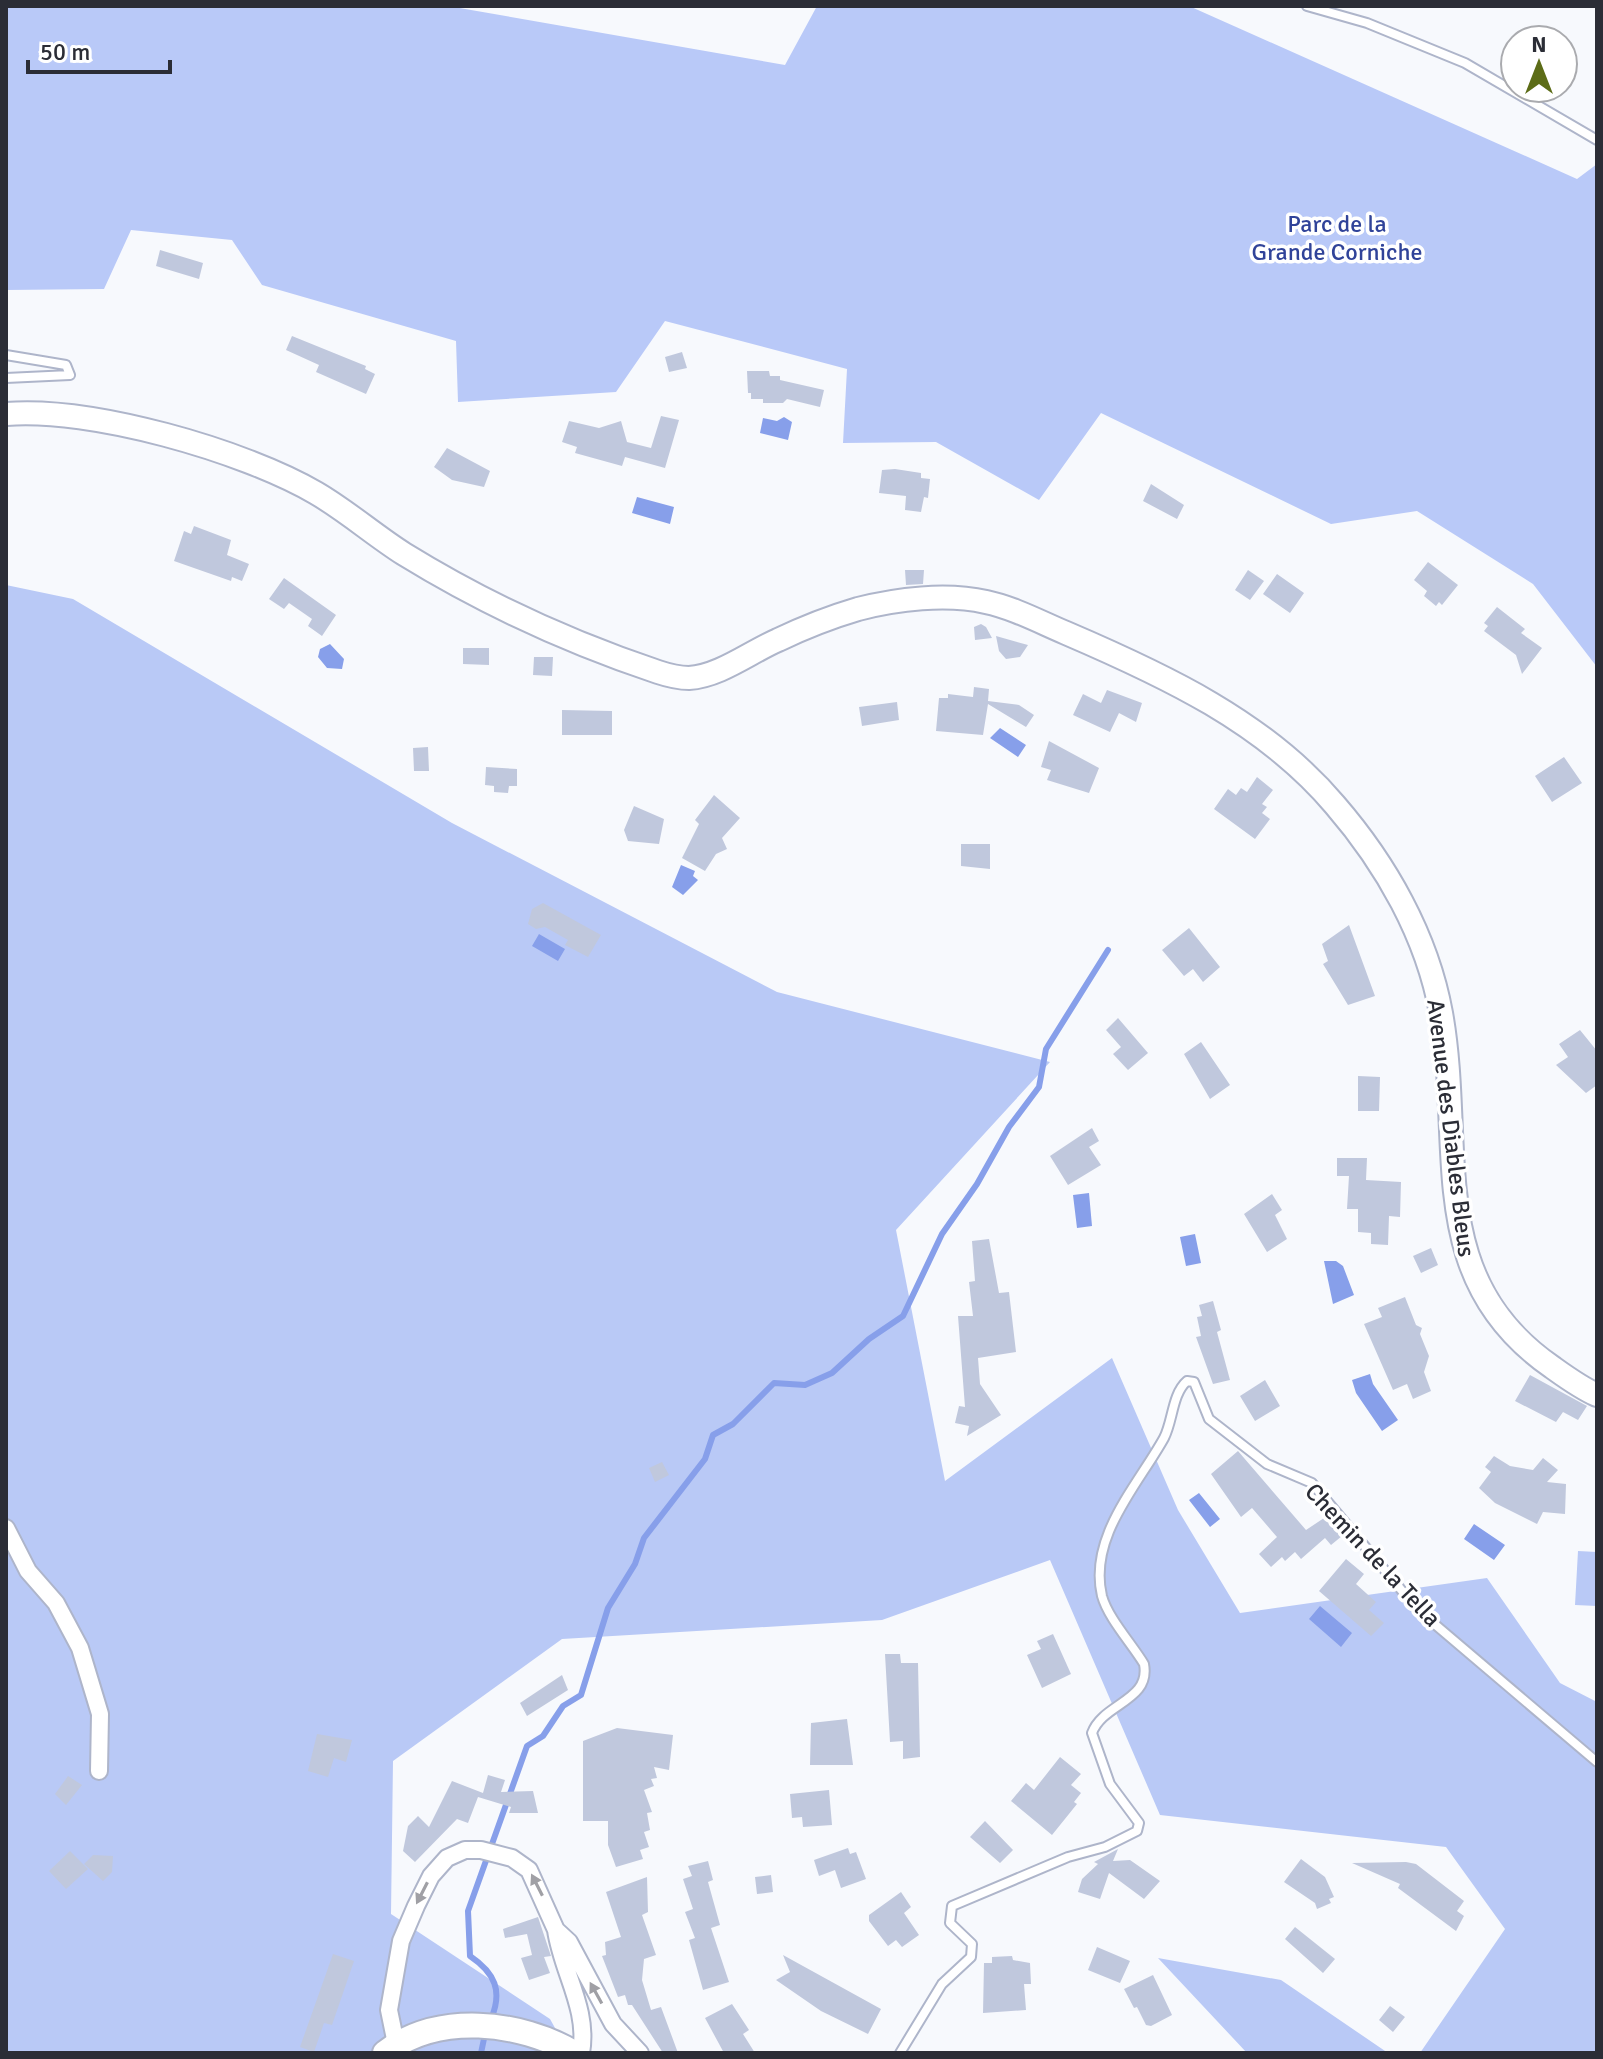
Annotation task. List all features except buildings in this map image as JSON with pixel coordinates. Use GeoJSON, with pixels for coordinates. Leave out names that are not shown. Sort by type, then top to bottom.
{"type":"FeatureCollection","features":[{"type":"Feature","properties":{"kind":"main road","name":"Avenue des Diables Bleus"},"geometry":{"type":"LineString","coordinates":[[6,414],[31,412],[132,428],[252,465],[314,492],[405,555],[549,629],[663,674],[687,678],[710,673],[780,639],[858,609],[899,601],[959,599],[986,602],[1014,611],[1085,641],[1147,670],[1256,730],[1301,765],[1340,809],[1408,910],[1440,1008],[1457,1216],[1469,1268],[1491,1308],[1511,1334],[1534,1355],[1597,1395]]}},
{"type":"Feature","properties":{"kind":"main road"},"geometry":{"type":"LineString","coordinates":[[391,2049],[425,2030],[454,2026],[503,2029],[571,2050]]}},
{"type":"Feature","properties":{"kind":"street"},"geometry":{"type":"LineString","coordinates":[[6,1528],[28,1571],[56,1603],[80,1648],[100,1714],[99,1771]]}},
{"type":"Feature","properties":{"kind":"street"},"geometry":{"type":"LineString","coordinates":[[391,2049],[389,2010],[401,1941],[431,1876],[455,1853],[481,1850],[502,1854],[529,1870],[556,1930],[579,2004],[583,2038],[571,2050]]}},
{"type":"Feature","properties":{"kind":"street"},"geometry":{"type":"LineString","coordinates":[[556,1930],[569,1942],[613,2024],[640,2053]]}},
{"type":"Feature","properties":{"kind":"lane"},"geometry":{"type":"LineString","coordinates":[[1311,7],[1367,23],[1465,63],[1596,138]]}},
{"type":"Feature","properties":{"kind":"lane"},"geometry":{"type":"LineString","coordinates":[[6,355],[66,365],[70,375],[6,378]]}},
{"type":"Feature","properties":{"kind":"lane","name":"Chemin de la Tella"},"geometry":{"type":"LineString","coordinates":[[900,2053],[942,1984],[971,1957],[968,1938],[950,1923],[952,1906],[1068,1857],[1105,1847],[1137,1831],[1139,1823],[1110,1784],[1092,1733],[1101,1716],[1140,1689],[1146,1673],[1144,1664],[1103,1598],[1100,1564],[1120,1509],[1163,1439],[1180,1389],[1187,1381],[1194,1382],[1199,1390],[1209,1419],[1267,1464],[1312,1483],[1418,1610],[1597,1762]]}},
{"type":"Feature","properties":{"kind":"shaded area"},"geometry":{"type":"Polygon","coordinates":[[[784,417],[792,422],[788,440],[760,433],[763,418],[777,421],[784,417]]]}},
{"type":"Feature","properties":{"kind":"shaded area"},"geometry":{"type":"Polygon","coordinates":[[[637,497],[674,507],[670,524],[632,513],[637,497]]]}},
{"type":"Feature","properties":{"kind":"shaded area"},"geometry":{"type":"Polygon","coordinates":[[[6,585],[73,599],[452,823],[777,992],[1050,1062],[896,1230],[945,1481],[1112,1358],[1178,1510],[1240,1613],[1487,1578],[1560,1683],[1597,1702],[1597,2053],[1420,2053],[1505,1929],[1446,1847],[1160,1815],[1050,1560],[882,1620],[562,1639],[393,1761],[391,1914],[550,2019],[569,2053],[6,2053],[6,585]]]}},
{"type":"Feature","properties":{"kind":"shaded area"},"geometry":{"type":"Polygon","coordinates":[[[330,644],[344,659],[342,669],[327,668],[318,657],[320,649],[330,644]]]}},
{"type":"Feature","properties":{"kind":"shaded area"},"geometry":{"type":"Polygon","coordinates":[[[1000,728],[1026,745],[1018,757],[990,738],[1000,728]]]}},
{"type":"Feature","properties":{"kind":"shaded area"},"geometry":{"type":"Polygon","coordinates":[[[681,865],[695,871],[693,876],[698,880],[683,895],[672,887],[681,865]]]}},
{"type":"Feature","properties":{"kind":"shaded area"},"geometry":{"type":"Polygon","coordinates":[[[539,934],[565,949],[558,961],[532,946],[539,934]]]}},
{"type":"Feature","properties":{"kind":"shaded area"},"geometry":{"type":"Polygon","coordinates":[[[1089,1193],[1092,1226],[1077,1228],[1073,1195],[1089,1193]]]}},
{"type":"Feature","properties":{"kind":"shaded area"},"geometry":{"type":"Polygon","coordinates":[[[1195,1234],[1201,1263],[1186,1266],[1180,1237],[1195,1234]]]}},
{"type":"Feature","properties":{"kind":"shaded area"},"geometry":{"type":"Polygon","coordinates":[[[1324,1261],[1336,1261],[1343,1266],[1354,1295],[1333,1304],[1324,1261]]]}},
{"type":"Feature","properties":{"kind":"shaded area"},"geometry":{"type":"Polygon","coordinates":[[[1370,1374],[1373,1384],[1398,1420],[1382,1431],[1356,1393],[1352,1380],[1370,1374]]]}},
{"type":"Feature","properties":{"kind":"shaded area"},"geometry":{"type":"Polygon","coordinates":[[[1199,1493],[1220,1519],[1210,1527],[1189,1500],[1199,1493]]]}},
{"type":"Feature","properties":{"kind":"shaded area"},"geometry":{"type":"Polygon","coordinates":[[[1474,1524],[1505,1545],[1494,1560],[1464,1539],[1474,1524]]]}},
{"type":"Feature","properties":{"kind":"shaded area"},"geometry":{"type":"Polygon","coordinates":[[[1578,1551],[1597,1552],[1597,1606],[1575,1605],[1578,1551]]]}},
{"type":"Feature","properties":{"kind":"shaded area"},"geometry":{"type":"Polygon","coordinates":[[[1320,1606],[1352,1633],[1341,1647],[1309,1619],[1320,1606]]]}},
{"type":"Feature","properties":{"kind":"shaded area"},"geometry":{"type":"Polygon","coordinates":[[[1158,1958],[1281,1980],[1388,2053],[1247,2053],[1158,1958]]]}},
{"type":"Feature","properties":{"kind":"green space","name":"Parc de la Grande Corniche"},"geometry":{"type":"Polygon","coordinates":[[[6,6],[448,6],[785,65],[817,6],[1189,6],[1577,179],[1597,164],[1597,667],[1533,584],[1417,511],[1331,524],[1101,413],[1039,500],[936,442],[843,443],[847,369],[665,321],[616,392],[458,402],[456,341],[262,285],[232,240],[131,230],[104,289],[6,290],[6,6]]]}},
{"type":"Feature","properties":{"kind":"waterway"},"geometry":{"type":"LineString","coordinates":[[491,2019],[496,1991],[486,1969],[470,1956],[468,1911],[527,1746],[543,1736],[563,1706],[581,1695],[608,1608],[635,1564],[644,1538],[705,1459],[713,1435],[733,1424],[774,1383],[805,1385],[832,1373],[869,1339],[903,1316],[942,1234],[977,1184],[1009,1127],[1039,1087],[1046,1049],[1108,950]]}},
{"type":"Feature","properties":{"kind":"waterway"},"geometry":{"type":"LineString","coordinates":[[481,2053],[485,2034]]}}]}
